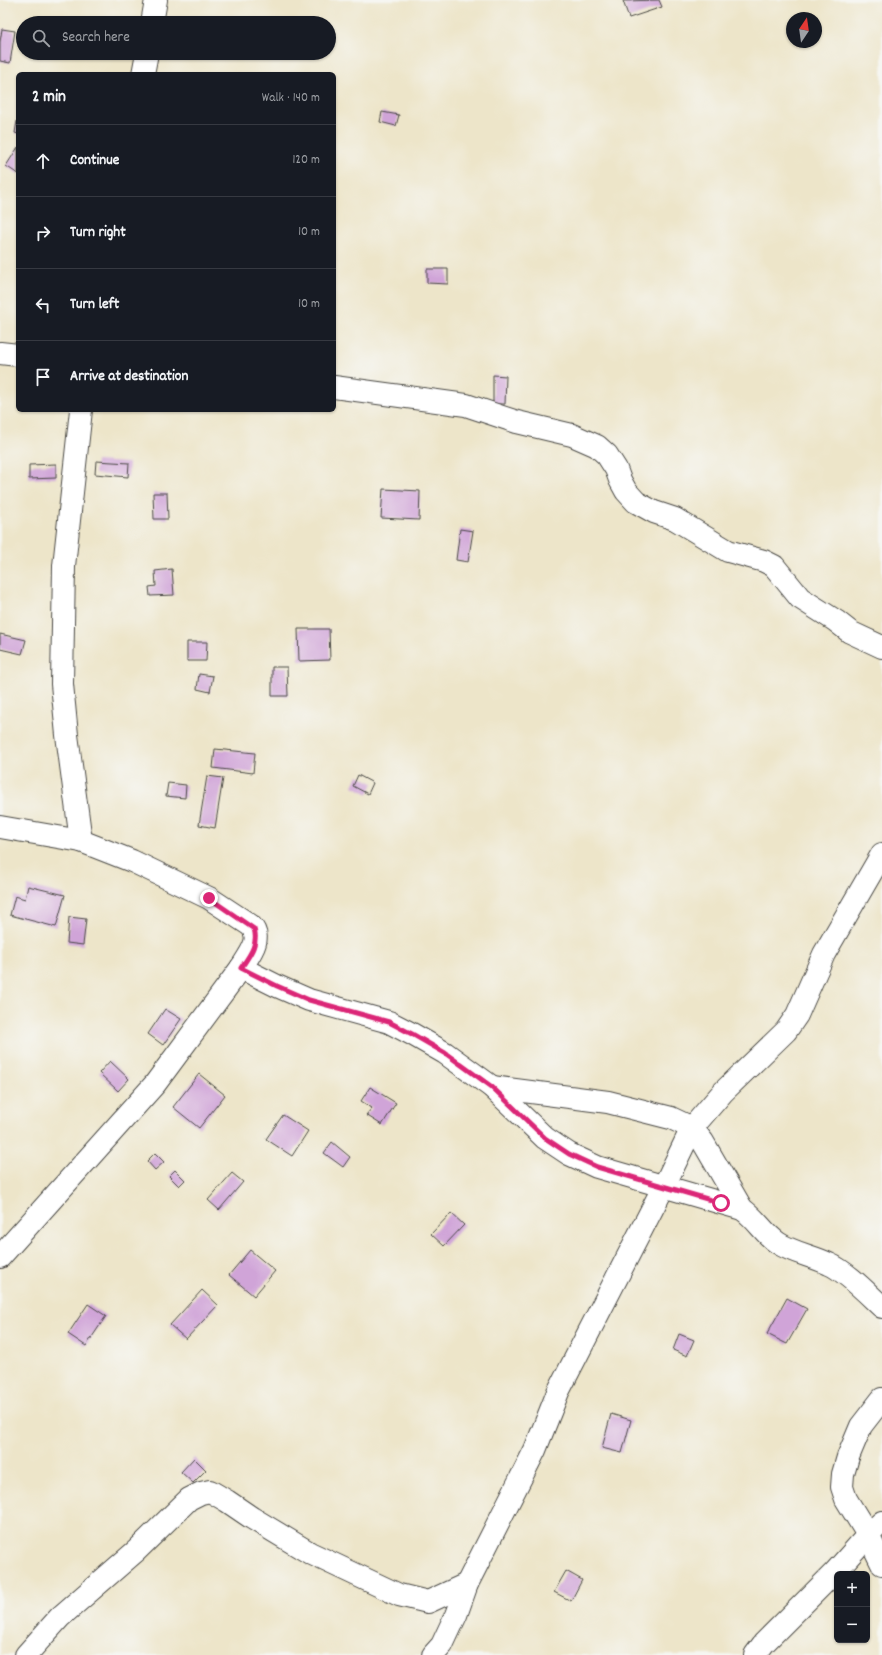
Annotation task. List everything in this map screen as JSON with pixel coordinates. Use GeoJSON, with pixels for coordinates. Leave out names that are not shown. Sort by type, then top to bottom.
{"type":"FeatureCollection","features":[{"type":"Feature","properties":{"kind":"street"},"geometry":{"type":"LineString","coordinates":[[153,16],[156,0]]}},
{"type":"Feature","properties":{"kind":"street"},"geometry":{"type":"LineString","coordinates":[[143,72],[146,60]]}},
{"type":"Feature","properties":{"kind":"street"},"geometry":{"type":"LineString","coordinates":[[0,353],[16,355]]}},
{"type":"Feature","properties":{"kind":"street"},"geometry":{"type":"LineString","coordinates":[[336,386],[466,405],[517,422],[572,435],[597,446],[607,455],[616,469],[626,491],[636,502],[654,512],[675,519],[708,541],[728,551],[764,561],[774,566],[800,598],[836,621],[850,632],[882,647]]}},
{"type":"Feature","properties":{"kind":"street"},"geometry":{"type":"LineString","coordinates":[[81,412],[64,566],[62,684],[81,842]]}},
{"type":"Feature","properties":{"kind":"street"},"geometry":{"type":"LineString","coordinates":[[0,827],[81,842],[132,861],[209,898],[250,925],[254,929],[256,939],[250,954],[241,968],[155,1084],[0,1257]]}},
{"type":"Feature","properties":{"kind":"street"},"geometry":{"type":"LineString","coordinates":[[433,1655],[442,1645],[456,1615],[467,1584],[535,1450],[558,1392],[664,1186],[692,1128],[723,1092],[786,1031],[797,1015],[824,954],[882,854]]}},
{"type":"Feature","properties":{"kind":"street"},"geometry":{"type":"LineString","coordinates":[[241,968],[309,1000],[389,1022],[445,1053],[492,1087],[545,1138],[569,1154],[597,1167],[742,1209],[751,1215],[766,1233],[778,1243],[810,1258],[830,1264],[842,1272],[882,1307]]}},
{"type":"Feature","properties":{"kind":"street"},"geometry":{"type":"LineString","coordinates":[[492,1087],[608,1102],[671,1118],[692,1128],[703,1142],[742,1209]]}},
{"type":"Feature","properties":{"kind":"street"},"geometry":{"type":"LineString","coordinates":[[882,1399],[861,1426],[848,1456],[843,1474],[842,1487],[846,1499],[875,1528],[882,1564]]}},
{"type":"Feature","properties":{"kind":"street"},"geometry":{"type":"LineString","coordinates":[[26,1655],[60,1617],[136,1551],[189,1498],[200,1493],[210,1492],[310,1553],[399,1594],[428,1602],[467,1584]]}},
{"type":"Feature","properties":{"kind":"street"},"geometry":{"type":"LineString","coordinates":[[755,1655],[764,1643],[835,1572],[875,1528]]}},
{"type":"Feature","properties":{"kind":"building"},"geometry":{"type":"Polygon","coordinates":[[[659,0],[662,7],[629,18],[623,1],[659,0]]]}},
{"type":"Feature","properties":{"kind":"building"},"geometry":{"type":"Polygon","coordinates":[[[2,29],[15,31],[10,63],[0,61],[2,29]]]}},
{"type":"Feature","properties":{"kind":"building"},"geometry":{"type":"Polygon","coordinates":[[[382,112],[399,115],[396,126],[380,122],[382,112]]]}},
{"type":"Feature","properties":{"kind":"building"},"geometry":{"type":"Polygon","coordinates":[[[16,150],[16,173],[6,166],[16,150]]]}},
{"type":"Feature","properties":{"kind":"building"},"geometry":{"type":"Polygon","coordinates":[[[427,269],[448,269],[448,284],[427,283],[427,269]]]}},
{"type":"Feature","properties":{"kind":"building"},"geometry":{"type":"Polygon","coordinates":[[[493,375],[506,376],[505,404],[493,404],[493,375]]]}},
{"type":"Feature","properties":{"kind":"building"},"geometry":{"type":"Polygon","coordinates":[[[96,461],[129,463],[128,477],[95,474],[96,461]]]}},
{"type":"Feature","properties":{"kind":"building"},"geometry":{"type":"Polygon","coordinates":[[[56,464],[56,478],[29,479],[29,465],[56,464]]]}},
{"type":"Feature","properties":{"kind":"building"},"geometry":{"type":"Polygon","coordinates":[[[383,489],[420,491],[419,520],[381,518],[383,489]]]}},
{"type":"Feature","properties":{"kind":"building"},"geometry":{"type":"Polygon","coordinates":[[[153,493],[167,493],[168,519],[154,519],[153,493]]]}},
{"type":"Feature","properties":{"kind":"building"},"geometry":{"type":"Polygon","coordinates":[[[460,529],[473,531],[468,562],[456,560],[460,529]]]}},
{"type":"Feature","properties":{"kind":"building"},"geometry":{"type":"Polygon","coordinates":[[[172,569],[174,595],[150,596],[149,587],[156,586],[155,571],[172,569]]]}},
{"type":"Feature","properties":{"kind":"building"},"geometry":{"type":"Polygon","coordinates":[[[298,629],[329,629],[330,660],[299,661],[298,629]]]}},
{"type":"Feature","properties":{"kind":"building"},"geometry":{"type":"Polygon","coordinates":[[[0,634],[26,640],[22,654],[0,649],[0,634]]]}},
{"type":"Feature","properties":{"kind":"building"},"geometry":{"type":"Polygon","coordinates":[[[187,642],[207,642],[206,661],[187,661],[187,642]]]}},
{"type":"Feature","properties":{"kind":"building"},"geometry":{"type":"Polygon","coordinates":[[[272,667],[287,667],[288,696],[272,696],[272,667]]]}},
{"type":"Feature","properties":{"kind":"building"},"geometry":{"type":"Polygon","coordinates":[[[199,674],[213,676],[210,692],[197,689],[199,674]]]}},
{"type":"Feature","properties":{"kind":"building"},"geometry":{"type":"Polygon","coordinates":[[[215,749],[255,753],[253,773],[213,768],[215,749]]]}},
{"type":"Feature","properties":{"kind":"building"},"geometry":{"type":"Polygon","coordinates":[[[358,775],[373,783],[368,794],[353,786],[358,775]]]}},
{"type":"Feature","properties":{"kind":"building"},"geometry":{"type":"Polygon","coordinates":[[[207,776],[223,778],[215,828],[199,825],[207,776]]]}},
{"type":"Feature","properties":{"kind":"building"},"geometry":{"type":"Polygon","coordinates":[[[168,783],[186,785],[185,798],[166,796],[168,783]]]}},
{"type":"Feature","properties":{"kind":"building"},"geometry":{"type":"Polygon","coordinates":[[[28,886],[65,895],[56,927],[10,915],[15,896],[25,899],[28,886]]]}},
{"type":"Feature","properties":{"kind":"building"},"geometry":{"type":"Polygon","coordinates":[[[69,917],[86,919],[83,945],[67,943],[69,917]]]}},
{"type":"Feature","properties":{"kind":"building"},"geometry":{"type":"Polygon","coordinates":[[[165,1009],[181,1019],[163,1045],[148,1034],[165,1009]]]}},
{"type":"Feature","properties":{"kind":"building"},"geometry":{"type":"Polygon","coordinates":[[[110,1061],[129,1079],[118,1091],[99,1073],[110,1061]]]}},
{"type":"Feature","properties":{"kind":"building"},"geometry":{"type":"Polygon","coordinates":[[[199,1074],[225,1095],[199,1128],[173,1107],[199,1074]]]}},
{"type":"Feature","properties":{"kind":"building"},"geometry":{"type":"Polygon","coordinates":[[[370,1087],[396,1103],[382,1125],[366,1115],[372,1108],[361,1101],[370,1087]]]}},
{"type":"Feature","properties":{"kind":"building"},"geometry":{"type":"Polygon","coordinates":[[[283,1115],[308,1131],[292,1156],[266,1139],[283,1115]]]}},
{"type":"Feature","properties":{"kind":"building"},"geometry":{"type":"Polygon","coordinates":[[[332,1142],[350,1157],[343,1167],[324,1153],[332,1142]]]}},
{"type":"Feature","properties":{"kind":"building"},"geometry":{"type":"Polygon","coordinates":[[[155,1153],[164,1162],[155,1170],[147,1161],[155,1153]]]}},
{"type":"Feature","properties":{"kind":"building"},"geometry":{"type":"Polygon","coordinates":[[[175,1170],[185,1180],[179,1186],[169,1176],[175,1170]]]}},
{"type":"Feature","properties":{"kind":"building"},"geometry":{"type":"Polygon","coordinates":[[[232,1173],[243,1182],[219,1210],[208,1200],[232,1173]]]}},
{"type":"Feature","properties":{"kind":"building"},"geometry":{"type":"Polygon","coordinates":[[[451,1213],[464,1225],[444,1246],[431,1234],[451,1213]]]}},
{"type":"Feature","properties":{"kind":"building"},"geometry":{"type":"Polygon","coordinates":[[[250,1250],[275,1271],[254,1296],[229,1275],[250,1250]]]}},
{"type":"Feature","properties":{"kind":"building"},"geometry":{"type":"Polygon","coordinates":[[[202,1290],[218,1305],[186,1339],[170,1325],[202,1290]]]}},
{"type":"Feature","properties":{"kind":"building"},"geometry":{"type":"Polygon","coordinates":[[[787,1298],[807,1309],[787,1344],[767,1334],[787,1298]]]}},
{"type":"Feature","properties":{"kind":"building"},"geometry":{"type":"Polygon","coordinates":[[[88,1304],[106,1316],[86,1346],[68,1334],[88,1304]]]}},
{"type":"Feature","properties":{"kind":"building"},"geometry":{"type":"Polygon","coordinates":[[[679,1334],[694,1340],[687,1356],[673,1350],[679,1334]]]}},
{"type":"Feature","properties":{"kind":"building"},"geometry":{"type":"Polygon","coordinates":[[[611,1414],[631,1420],[622,1453],[602,1448],[611,1414]]]}},
{"type":"Feature","properties":{"kind":"building"},"geometry":{"type":"Polygon","coordinates":[[[194,1458],[206,1470],[193,1483],[181,1472],[194,1458]]]}},
{"type":"Feature","properties":{"kind":"building"},"geometry":{"type":"Polygon","coordinates":[[[566,1571],[582,1580],[571,1601],[554,1592],[566,1571]]]}},
{"type":"Feature","properties":{"kind":"route"},"geometry":{"type":"LineString","coordinates":[[209,898],[250,925],[256,933],[256,939],[250,954],[241,968],[309,1000],[389,1022],[412,1034],[445,1053],[492,1087],[523,1119],[545,1138],[569,1154],[597,1167],[721,1203]]}}]}
